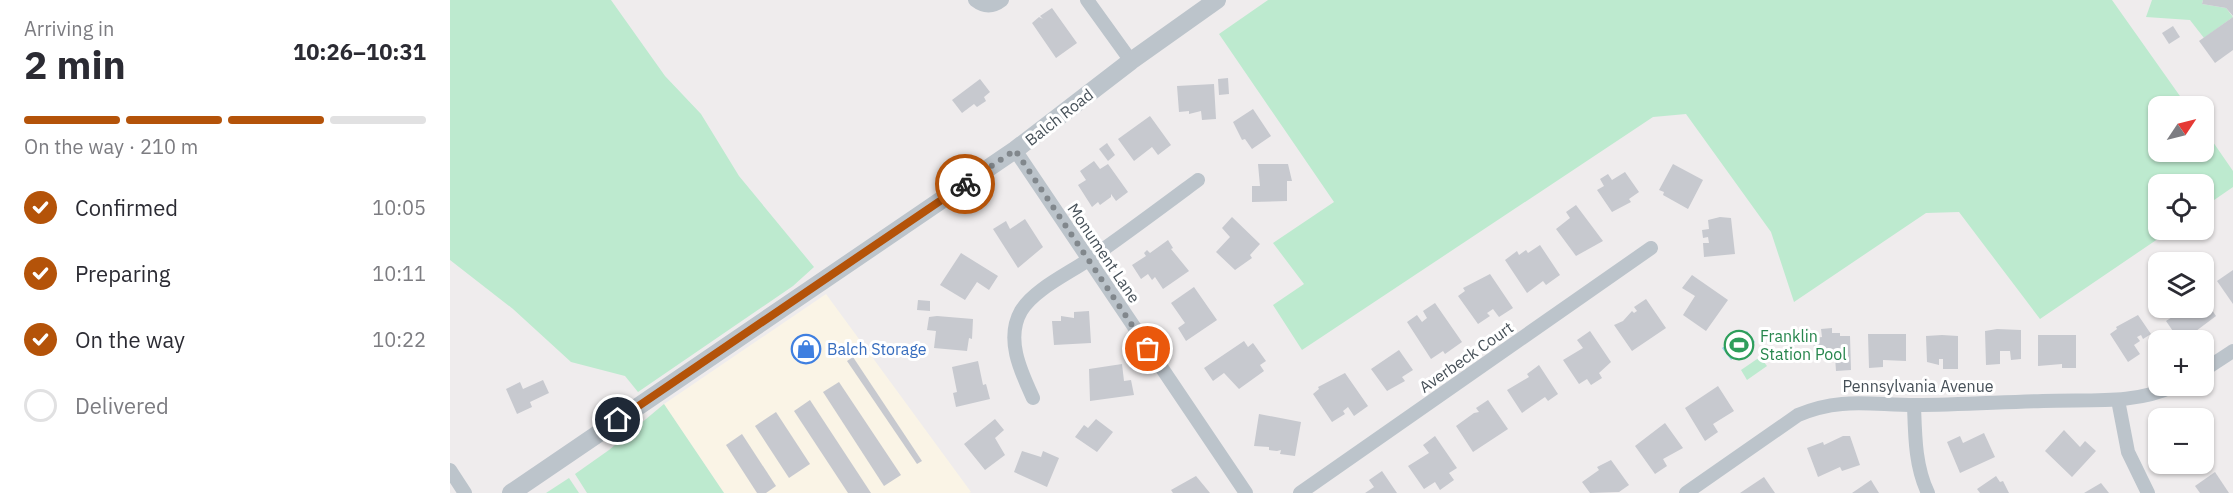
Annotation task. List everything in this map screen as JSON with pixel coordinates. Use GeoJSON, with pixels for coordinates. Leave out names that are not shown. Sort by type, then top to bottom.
{"type":"FeatureCollection","features":[{"type":"Feature","properties":{"kind":"street"},"geometry":{"type":"LineString","coordinates":[[975,0],[982,5],[991,5],[1002,0]]}},
{"type":"Feature","properties":{"kind":"street"},"geometry":{"type":"LineString","coordinates":[[1088,0],[1131,61]]}},
{"type":"Feature","properties":{"kind":"street","name":"Balch Road"},"geometry":{"type":"LineString","coordinates":[[511,493],[1015,150],[1131,61],[1216,0]]}},
{"type":"Feature","properties":{"kind":"street","name":"Monument Lane"},"geometry":{"type":"LineString","coordinates":[[1015,150],[1246,493]]}},
{"type":"Feature","properties":{"kind":"street"},"geometry":{"type":"LineString","coordinates":[[1033,398],[1022,375],[1013,341],[1021,311],[1044,288],[1088,260],[1198,180]]}},
{"type":"Feature","properties":{"kind":"street","name":"Averbeck Court"},"geometry":{"type":"LineString","coordinates":[[1300,493],[1651,248]]}},
{"type":"Feature","properties":{"kind":"street"},"geometry":{"type":"LineString","coordinates":[[2214,363],[2233,351]]}},
{"type":"Feature","properties":{"kind":"street","name":"Pennsylvania Avenue"},"geometry":{"type":"LineString","coordinates":[[1691,492],[1798,416],[1817,407],[1855,402],[1914,405],[2118,400],[2148,394]]}},
{"type":"Feature","properties":{"kind":"street"},"geometry":{"type":"LineString","coordinates":[[2118,400],[2128,452],[2148,493]]}},
{"type":"Feature","properties":{"kind":"street"},"geometry":{"type":"LineString","coordinates":[[1914,405],[1917,449],[1922,479],[1928,493]]}},
{"type":"Feature","properties":{"kind":"street"},"geometry":{"type":"LineString","coordinates":[[450,470],[465,493]]}},
{"type":"Feature","properties":{"kind":"shaded area","name":"Balch Storage"},"geometry":{"type":"Polygon","coordinates":[[[826,294],[971,492],[724,493],[664,404],[826,294]]]}},
{"type":"Feature","properties":{"kind":"green space"},"geometry":{"type":"Polygon","coordinates":[[[450,0],[611,0],[665,76],[701,114],[739,176],[814,267],[793,286],[638,392],[625,376],[571,362],[513,309],[450,260],[450,0]]]}},
{"type":"Feature","properties":{"kind":"green space"},"geometry":{"type":"Polygon","coordinates":[[[1268,0],[2112,0],[2180,96],[2148,96],[2148,162],[2214,162],[2214,143],[2233,171],[2233,187],[2214,200],[2214,174],[2148,174],[2148,240],[2156,240],[2040,319],[1959,212],[1926,213],[1794,302],[1771,232],[1686,114],[1653,117],[1302,350],[1273,305],[1304,284],[1273,243],[1334,202],[1219,34],[1268,0]]]}},
{"type":"Feature","properties":{"kind":"green space"},"geometry":{"type":"Polygon","coordinates":[[[2152,0],[2203,0],[2202,4],[2226,8],[2233,17],[2204,38],[2190,20],[2146,17],[2152,0]]]}},
{"type":"Feature","properties":{"kind":"green space"},"geometry":{"type":"Polygon","coordinates":[[[1760,357],[1767,366],[1747,380],[1741,370],[1760,357]]]}},
{"type":"Feature","properties":{"kind":"green space"},"geometry":{"type":"Polygon","coordinates":[[[664,404],[724,493],[587,493],[575,474],[609,450],[664,404]]]}},
{"type":"Feature","properties":{"kind":"green space"},"geometry":{"type":"Polygon","coordinates":[[[569,478],[579,493],[546,493],[569,478]]]}},
{"type":"Feature","properties":{"kind":"water","name":"Franklin Station Pool"},"geometry":{"type":"Polygon","coordinates":[[[1747,331],[1755,342],[1731,360],[1722,348],[1747,331]]]}},
{"type":"Feature","properties":{"kind":"building"},"geometry":{"type":"Polygon","coordinates":[[[2203,0],[2233,0],[2233,16],[2226,8],[2202,4],[2203,0]]]}},
{"type":"Feature","properties":{"kind":"building"},"geometry":{"type":"Polygon","coordinates":[[[1052,8],[1077,43],[1056,58],[1032,23],[1039,17],[1043,19],[1040,16],[1052,8]]]}},
{"type":"Feature","properties":{"kind":"building"},"geometry":{"type":"Polygon","coordinates":[[[2233,17],[2233,50],[2215,63],[2199,41],[2233,17]]]}},
{"type":"Feature","properties":{"kind":"building"},"geometry":{"type":"Polygon","coordinates":[[[2173,26],[2180,37],[2169,44],[2162,33],[2173,26]]]}},
{"type":"Feature","properties":{"kind":"building"},"geometry":{"type":"Polygon","coordinates":[[[1228,78],[1229,94],[1219,95],[1218,79],[1228,78]]]}},
{"type":"Feature","properties":{"kind":"building"},"geometry":{"type":"Polygon","coordinates":[[[980,79],[990,92],[984,97],[986,101],[977,107],[974,104],[962,113],[952,100],[980,79]]]}},
{"type":"Feature","properties":{"kind":"building"},"geometry":{"type":"Polygon","coordinates":[[[1214,84],[1216,119],[1202,120],[1201,111],[1189,114],[1189,111],[1179,112],[1177,86],[1214,84]]]}},
{"type":"Feature","properties":{"kind":"building"},"geometry":{"type":"Polygon","coordinates":[[[1253,109],[1271,136],[1252,149],[1245,139],[1242,140],[1233,122],[1253,109]]]}},
{"type":"Feature","properties":{"kind":"building"},"geometry":{"type":"Polygon","coordinates":[[[1150,116],[1171,145],[1158,155],[1152,147],[1134,161],[1118,139],[1150,116]]]}},
{"type":"Feature","properties":{"kind":"building"},"geometry":{"type":"Polygon","coordinates":[[[1107,143],[1115,155],[1108,161],[1099,149],[1107,143]]]}},
{"type":"Feature","properties":{"kind":"building"},"geometry":{"type":"Polygon","coordinates":[[[1094,161],[1100,169],[1108,164],[1128,192],[1116,201],[1111,194],[1111,197],[1100,205],[1098,202],[1092,207],[1078,185],[1086,180],[1080,171],[1094,161]]]}},
{"type":"Feature","properties":{"kind":"building"},"geometry":{"type":"Polygon","coordinates":[[[1258,164],[1288,164],[1292,181],[1287,181],[1287,201],[1252,202],[1252,186],[1260,186],[1258,164]]]}},
{"type":"Feature","properties":{"kind":"building"},"geometry":{"type":"Polygon","coordinates":[[[1673,164],[1703,180],[1688,209],[1663,195],[1664,192],[1659,190],[1673,164]]]}},
{"type":"Feature","properties":{"kind":"building"},"geometry":{"type":"Polygon","coordinates":[[[1625,172],[1639,192],[1629,199],[1631,202],[1612,212],[1597,190],[1604,186],[1600,179],[1608,174],[1612,180],[1625,172]]]}},
{"type":"Feature","properties":{"kind":"building"},"geometry":{"type":"Polygon","coordinates":[[[1576,205],[1603,241],[1576,256],[1556,229],[1570,218],[1566,212],[1576,205]]]}},
{"type":"Feature","properties":{"kind":"building"},"geometry":{"type":"Polygon","coordinates":[[[1232,217],[1260,244],[1250,255],[1252,258],[1235,270],[1216,252],[1230,237],[1222,228],[1232,217]]]}},
{"type":"Feature","properties":{"kind":"building"},"geometry":{"type":"Polygon","coordinates":[[[1720,217],[1731,218],[1735,254],[1704,257],[1703,243],[1709,243],[1708,237],[1703,238],[1702,230],[1709,229],[1708,220],[1720,217]]]}},
{"type":"Feature","properties":{"kind":"building"},"geometry":{"type":"Polygon","coordinates":[[[1025,219],[1043,247],[1018,268],[993,229],[1006,221],[1010,229],[1025,219]]]}},
{"type":"Feature","properties":{"kind":"building"},"geometry":{"type":"Polygon","coordinates":[[[1168,240],[1173,248],[1171,249],[1189,271],[1163,289],[1155,277],[1152,280],[1148,274],[1141,279],[1132,265],[1146,256],[1144,253],[1147,250],[1150,253],[1168,240]]]}},
{"type":"Feature","properties":{"kind":"building"},"geometry":{"type":"Polygon","coordinates":[[[1540,245],[1560,275],[1546,285],[1543,281],[1527,293],[1505,260],[1517,251],[1519,255],[1526,250],[1528,253],[1540,245]]]}},
{"type":"Feature","properties":{"kind":"building"},"geometry":{"type":"Polygon","coordinates":[[[961,253],[998,276],[989,290],[977,282],[965,300],[940,285],[961,253]]]}},
{"type":"Feature","properties":{"kind":"building"},"geometry":{"type":"Polygon","coordinates":[[[2233,270],[2233,304],[2217,281],[2233,270]]]}},
{"type":"Feature","properties":{"kind":"building"},"geometry":{"type":"Polygon","coordinates":[[[1490,274],[1513,308],[1499,317],[1493,309],[1487,313],[1490,316],[1478,324],[1458,296],[1465,291],[1463,288],[1490,274]]]}},
{"type":"Feature","properties":{"kind":"building"},"geometry":{"type":"Polygon","coordinates":[[[1692,275],[1728,300],[1706,331],[1683,315],[1695,296],[1682,288],[1692,275]]]}},
{"type":"Feature","properties":{"kind":"building"},"geometry":{"type":"Polygon","coordinates":[[[1194,287],[1217,320],[1186,341],[1178,328],[1185,323],[1171,303],[1194,287]]]}},
{"type":"Feature","properties":{"kind":"building"},"geometry":{"type":"Polygon","coordinates":[[[1646,299],[1666,328],[1632,351],[1614,325],[1623,321],[1632,311],[1634,313],[1637,311],[1634,307],[1646,299]]]}},
{"type":"Feature","properties":{"kind":"building"},"geometry":{"type":"Polygon","coordinates":[[[918,300],[930,301],[930,311],[917,310],[918,300]]]}},
{"type":"Feature","properties":{"kind":"building"},"geometry":{"type":"Polygon","coordinates":[[[1435,303],[1462,342],[1445,354],[1443,351],[1431,359],[1407,322],[1417,315],[1422,322],[1427,318],[1423,311],[1435,303]]]}},
{"type":"Feature","properties":{"kind":"building"},"geometry":{"type":"Polygon","coordinates":[[[1089,311],[1091,343],[1054,345],[1052,321],[1061,321],[1061,316],[1074,318],[1074,312],[1089,311]]]}},
{"type":"Feature","properties":{"kind":"building"},"geometry":{"type":"Polygon","coordinates":[[[2138,315],[2148,330],[2148,336],[2143,339],[2141,335],[2137,337],[2140,341],[2134,345],[2140,354],[2128,362],[2110,334],[2117,329],[2116,327],[2138,315]]]}},
{"type":"Feature","properties":{"kind":"building"},"geometry":{"type":"Polygon","coordinates":[[[929,317],[973,319],[972,339],[969,338],[967,351],[934,348],[936,331],[927,330],[929,317]]]}},
{"type":"Feature","properties":{"kind":"building"},"geometry":{"type":"Polygon","coordinates":[[[2171,318],[2213,318],[2197,330],[2172,330],[2166,321],[2171,318]]]}},
{"type":"Feature","properties":{"kind":"building"},"geometry":{"type":"Polygon","coordinates":[[[1832,328],[1832,333],[1850,336],[1851,370],[1836,371],[1835,357],[1815,359],[1813,338],[1822,337],[1821,329],[1832,328]]]}},
{"type":"Feature","properties":{"kind":"building"},"geometry":{"type":"Polygon","coordinates":[[[2021,330],[2021,359],[2011,360],[2010,351],[2000,351],[2000,364],[1986,365],[1985,331],[2021,330]]]}},
{"type":"Feature","properties":{"kind":"building"},"geometry":{"type":"Polygon","coordinates":[[[1590,331],[1611,362],[1599,373],[1602,378],[1591,385],[1587,379],[1579,384],[1563,360],[1583,348],[1577,340],[1590,331]]]}},
{"type":"Feature","properties":{"kind":"building"},"geometry":{"type":"Polygon","coordinates":[[[1868,334],[1906,334],[1906,361],[1883,360],[1883,367],[1869,368],[1868,334]]]}},
{"type":"Feature","properties":{"kind":"building"},"geometry":{"type":"Polygon","coordinates":[[[2038,335],[2076,335],[2076,368],[2062,368],[2062,364],[2038,366],[2038,335]]]}},
{"type":"Feature","properties":{"kind":"building"},"geometry":{"type":"Polygon","coordinates":[[[1926,336],[1958,336],[1958,369],[1943,369],[1943,359],[1939,359],[1939,365],[1927,362],[1926,336]]]}},
{"type":"Feature","properties":{"kind":"building"},"geometry":{"type":"Polygon","coordinates":[[[1244,341],[1248,347],[1253,343],[1266,361],[1260,365],[1264,371],[1239,389],[1224,373],[1213,381],[1204,368],[1244,341]]]}},
{"type":"Feature","properties":{"kind":"building"},"geometry":{"type":"Polygon","coordinates":[[[1399,350],[1413,370],[1402,377],[1405,381],[1387,391],[1371,369],[1399,350]]]}},
{"type":"Feature","properties":{"kind":"building"},"geometry":{"type":"Polygon","coordinates":[[[853,357],[922,461],[917,464],[847,361],[853,357]]]}},
{"type":"Feature","properties":{"kind":"building"},"geometry":{"type":"Polygon","coordinates":[[[978,361],[983,385],[986,384],[990,399],[956,407],[953,393],[957,392],[952,367],[978,361]]]}},
{"type":"Feature","properties":{"kind":"building"},"geometry":{"type":"Polygon","coordinates":[[[1122,364],[1124,381],[1131,380],[1134,395],[1090,401],[1089,369],[1122,364]]]}},
{"type":"Feature","properties":{"kind":"building"},"geometry":{"type":"Polygon","coordinates":[[[1539,365],[1558,394],[1548,401],[1545,397],[1522,413],[1507,390],[1529,377],[1527,374],[1539,365]]]}},
{"type":"Feature","properties":{"kind":"building"},"geometry":{"type":"Polygon","coordinates":[[[1345,373],[1368,406],[1354,416],[1348,407],[1343,411],[1345,414],[1332,422],[1313,394],[1319,389],[1318,387],[1345,373]]]}},
{"type":"Feature","properties":{"kind":"building"},"geometry":{"type":"Polygon","coordinates":[[[543,380],[549,393],[530,402],[532,407],[517,414],[506,389],[520,382],[523,389],[543,380]]]}},
{"type":"Feature","properties":{"kind":"building"},"geometry":{"type":"Polygon","coordinates":[[[839,382],[901,475],[884,486],[823,392],[839,382]]]}},
{"type":"Feature","properties":{"kind":"building"},"geometry":{"type":"Polygon","coordinates":[[[1718,386],[1734,411],[1713,424],[1718,432],[1705,441],[1685,408],[1718,386]]]}},
{"type":"Feature","properties":{"kind":"building"},"geometry":{"type":"Polygon","coordinates":[[[810,400],[871,493],[848,493],[794,411],[810,400]]]}},
{"type":"Feature","properties":{"kind":"building"},"geometry":{"type":"Polygon","coordinates":[[[1488,400],[1508,429],[1473,452],[1456,426],[1479,412],[1476,408],[1488,400]]]}},
{"type":"Feature","properties":{"kind":"building"},"geometry":{"type":"Polygon","coordinates":[[[776,412],[810,464],[789,478],[755,426],[776,412]]]}},
{"type":"Feature","properties":{"kind":"building"},"geometry":{"type":"Polygon","coordinates":[[[1259,414],[1301,422],[1295,456],[1280,454],[1281,450],[1269,450],[1269,447],[1254,446],[1259,414]]]}},
{"type":"Feature","properties":{"kind":"building"},"geometry":{"type":"Polygon","coordinates":[[[995,419],[1004,430],[995,438],[1005,455],[985,470],[964,444],[995,419]]]}},
{"type":"Feature","properties":{"kind":"building"},"geometry":{"type":"Polygon","coordinates":[[[1096,419],[1113,432],[1097,452],[1075,437],[1084,425],[1088,428],[1096,419]]]}},
{"type":"Feature","properties":{"kind":"building"},"geometry":{"type":"Polygon","coordinates":[[[1665,423],[1683,448],[1663,459],[1667,466],[1655,474],[1635,446],[1665,423]]]}},
{"type":"Feature","properties":{"kind":"building"},"geometry":{"type":"Polygon","coordinates":[[[2064,430],[2080,447],[2085,441],[2096,451],[2072,477],[2045,451],[2064,430]]]}},
{"type":"Feature","properties":{"kind":"building"},"geometry":{"type":"Polygon","coordinates":[[[1984,433],[1995,457],[1960,473],[1947,442],[1960,436],[1963,443],[1984,433]]]}},
{"type":"Feature","properties":{"kind":"building"},"geometry":{"type":"Polygon","coordinates":[[[742,434],[776,486],[766,493],[757,493],[726,445],[742,434]]]}},
{"type":"Feature","properties":{"kind":"building"},"geometry":{"type":"Polygon","coordinates":[[[1435,436],[1457,468],[1449,473],[1454,480],[1440,490],[1435,482],[1424,489],[1408,466],[1429,453],[1423,445],[1435,436]]]}},
{"type":"Feature","properties":{"kind":"building"},"geometry":{"type":"Polygon","coordinates":[[[1843,436],[1850,436],[1860,465],[1842,471],[1840,467],[1818,477],[1807,448],[1823,442],[1824,445],[1843,436]]]}},
{"type":"Feature","properties":{"kind":"building"},"geometry":{"type":"Polygon","coordinates":[[[1022,451],[1041,457],[1043,451],[1059,458],[1047,487],[1014,472],[1022,451]]]}},
{"type":"Feature","properties":{"kind":"building"},"geometry":{"type":"Polygon","coordinates":[[[1611,460],[1629,485],[1619,492],[1590,493],[1582,482],[1599,470],[1597,467],[1611,460]]]}},
{"type":"Feature","properties":{"kind":"building"},"geometry":{"type":"Polygon","coordinates":[[[1382,471],[1397,493],[1365,493],[1374,487],[1369,480],[1382,471]]]}},
{"type":"Feature","properties":{"kind":"building"},"geometry":{"type":"Polygon","coordinates":[[[2214,473],[2229,493],[2200,493],[2195,486],[2214,473]]]}},
{"type":"Feature","properties":{"kind":"building"},"geometry":{"type":"Polygon","coordinates":[[[1196,476],[1210,493],[1173,493],[1171,490],[1196,476]]]}},
{"type":"Feature","properties":{"kind":"building"},"geometry":{"type":"Polygon","coordinates":[[[1996,476],[2000,482],[2003,481],[2009,493],[1980,493],[1977,489],[1996,476]]]}},
{"type":"Feature","properties":{"kind":"building"},"geometry":{"type":"Polygon","coordinates":[[[1764,477],[1775,493],[1740,493],[1764,477]]]}},
{"type":"Feature","properties":{"kind":"building"},"geometry":{"type":"Polygon","coordinates":[[[1871,480],[1879,493],[1852,493],[1871,480]]]}},
{"type":"Feature","properties":{"kind":"building"},"geometry":{"type":"Polygon","coordinates":[[[2101,483],[2109,493],[2084,493],[2101,483]]]}},
{"type":"Feature","properties":{"kind":"way so far"},"geometry":{"type":"LineString","coordinates":[[965,184],[1015,150],[1148,349]]}},
{"type":"Feature","properties":{"kind":"place","name":"Franklin Station Pool"},"geometry":{"type":"Point","coordinates":[1739,345]}},
{"type":"Feature","properties":{"kind":"place","name":"Balch Storage"},"geometry":{"type":"Point","coordinates":[806,349]}},
{"type":"Feature","properties":{"kind":"route"},"geometry":{"type":"LineString","coordinates":[[618,420],[965,184]]}}]}
